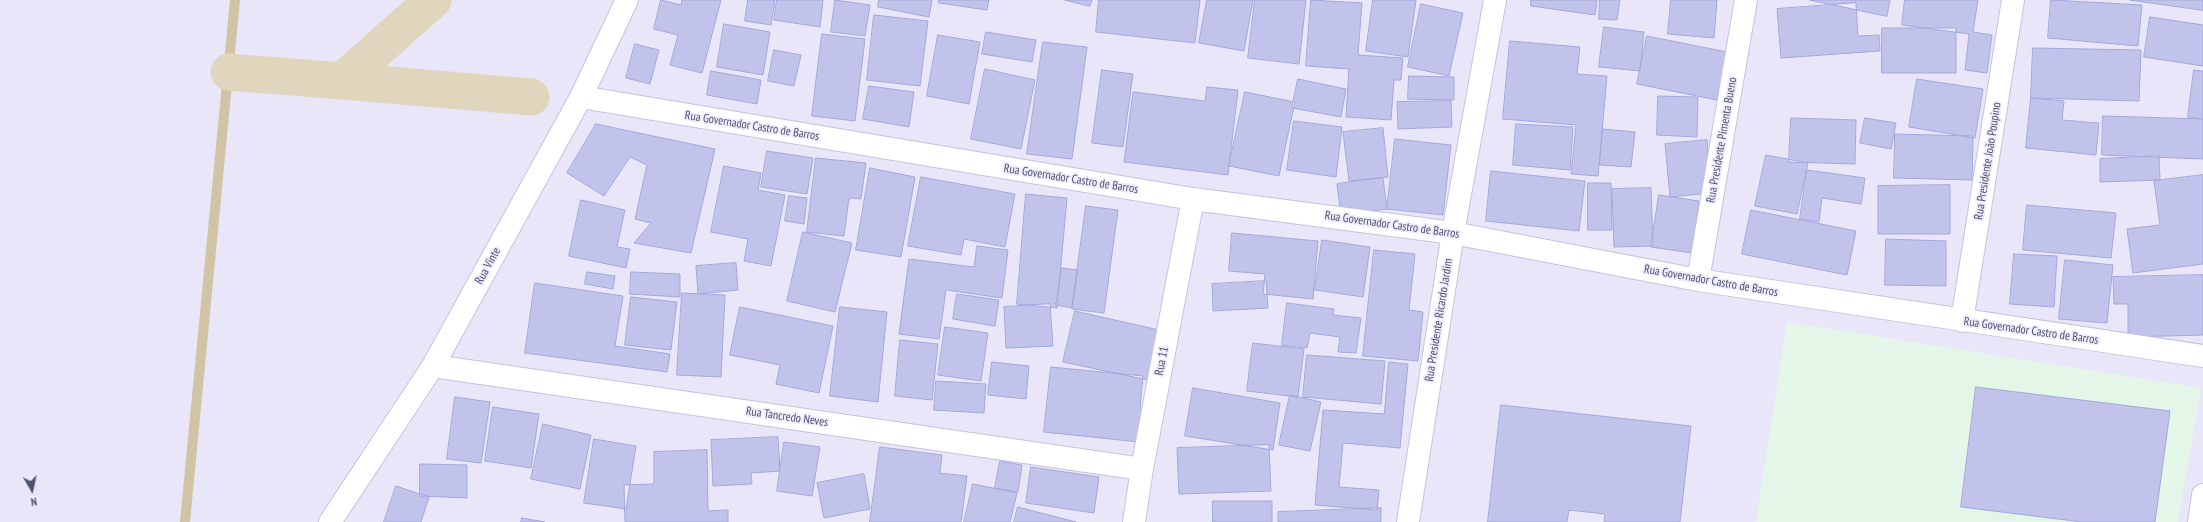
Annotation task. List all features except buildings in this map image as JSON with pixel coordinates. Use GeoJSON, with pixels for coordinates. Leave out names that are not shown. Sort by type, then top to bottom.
{"type":"FeatureCollection","features":[{"type":"Feature","properties":{"kind":"street","name":"Rua Vinte"},"geometry":{"type":"LineString","coordinates":[[330,522],[433,366],[580,97],[627,0]]}},
{"type":"Feature","properties":{"kind":"street","name":"Rua Presidente Ricardo Jardim"},"geometry":{"type":"LineString","coordinates":[[1408,522],[1452,233],[1495,0]]}},
{"type":"Feature","properties":{"kind":"street","name":"Rua Presidente Pimenta Bueno"},"geometry":{"type":"LineString","coordinates":[[1698,280],[1746,0]]}},
{"type":"Feature","properties":{"kind":"street","name":"Rua Presidente João Poupino"},"geometry":{"type":"LineString","coordinates":[[1962,321],[2013,0]]}},
{"type":"Feature","properties":{"kind":"street","name":"Rua Governador Castro de Barros"},"geometry":{"type":"LineString","coordinates":[[580,97],[1193,199],[1452,233],[1698,280],[1962,321],[2203,356]]}},
{"type":"Feature","properties":{"kind":"street","name":"Rua 11"},"geometry":{"type":"LineString","coordinates":[[1134,522],[1142,469],[1193,199]]}},
{"type":"Feature","properties":{"kind":"street","name":"Rua Tancredo Neves"},"geometry":{"type":"LineString","coordinates":[[433,366],[1142,469]]}},
{"type":"Feature","properties":{"kind":"street"},"geometry":{"type":"LineString","coordinates":[[2199,522],[2203,495]]}},
{"type":"Feature","properties":{"kind":"shaded area"},"geometry":{"type":"Polygon","coordinates":[[[1787,322],[2201,388],[2178,522],[1756,522],[1787,322]]]}},
{"type":"Feature","properties":{"kind":"waterway"},"geometry":{"type":"LineString","coordinates":[[185,522],[235,0]]}},
{"type":"Feature","properties":{"kind":"waterway"},"geometry":{"type":"LineString","coordinates":[[229,72],[342,81],[433,0]]}},
{"type":"Feature","properties":{"kind":"waterway"},"geometry":{"type":"LineString","coordinates":[[342,81],[531,97]]}}]}
